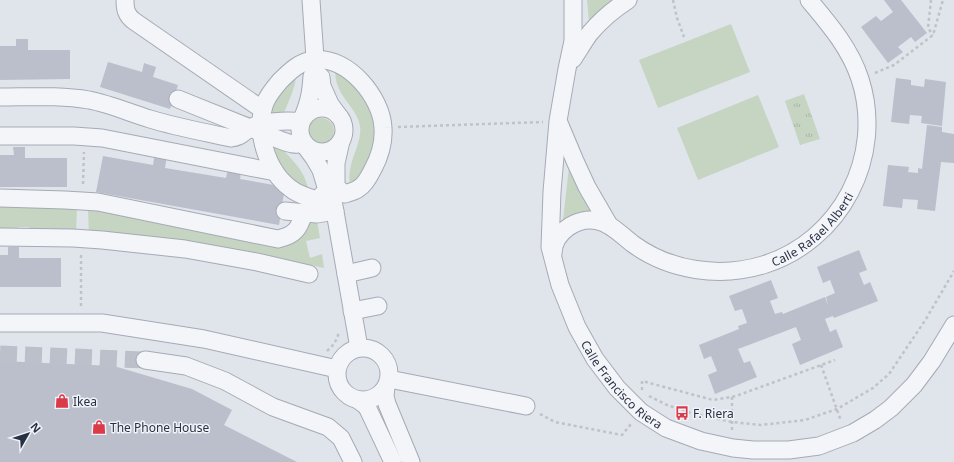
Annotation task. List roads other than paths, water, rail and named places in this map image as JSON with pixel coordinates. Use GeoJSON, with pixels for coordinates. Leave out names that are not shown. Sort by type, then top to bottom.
{"type":"FeatureCollection","features":[{"type":"Feature","properties":{"kind":"street"},"geometry":{"type":"LineString","coordinates":[[124,0],[127,14],[134,22],[259,123],[294,145],[304,144]]}},
{"type":"Feature","properties":{"kind":"street"},"geometry":{"type":"LineString","coordinates":[[285,211],[317,214],[332,196],[336,163],[344,135],[342,121],[330,104],[322,86],[321,77],[316,66],[312,0]]}},
{"type":"Feature","properties":{"kind":"street","name":"Calle Francisco Riera"},"geometry":{"type":"LineString","coordinates":[[573,0],[573,41],[558,121],[550,247],[560,285],[577,327],[595,359],[617,388],[641,412],[666,428],[701,441],[732,448],[753,450],[789,450],[818,446],[853,433],[875,420],[891,408],[914,385],[932,361],[954,325]]}},
{"type":"Feature","properties":{"kind":"street"},"geometry":{"type":"LineString","coordinates":[[567,70],[590,34],[604,18],[628,0]]}},
{"type":"Feature","properties":{"kind":"street","name":"Calle Rafael Alberti"},"geometry":{"type":"LineString","coordinates":[[800,0],[818,14],[832,28]]}},
{"type":"Feature","properties":{"kind":"street","name":"Calle Rafael Alberti"},"geometry":{"type":"LineString","coordinates":[[554,264],[553,252],[557,240],[564,230],[574,223],[586,220],[598,221],[609,225],[634,245],[650,255],[668,263],[706,271],[726,272],[745,270],[782,258],[799,248],[824,228],[840,208],[850,192],[858,174],[864,155],[867,117],[860,79],[853,60],[832,28],[809,0]]}},
{"type":"Feature","properties":{"kind":"street"},"geometry":{"type":"LineString","coordinates":[[329,60],[341,65],[355,75],[369,90],[378,106],[384,127],[383,144],[377,162],[368,178],[360,188],[345,194],[317,200],[304,196],[290,188],[278,176],[264,149],[259,123],[265,103],[275,87],[288,72],[300,64],[316,66],[329,60]]}},
{"type":"Feature","properties":{"kind":"street"},"geometry":{"type":"LineString","coordinates":[[316,66],[312,76],[310,97],[301,121],[299,133],[301,140],[321,170],[332,196],[359,348]]}},
{"type":"Feature","properties":{"kind":"street"},"geometry":{"type":"LineString","coordinates":[[0,97],[60,97],[89,100],[162,122],[231,138],[241,136],[259,123]]}},
{"type":"Feature","properties":{"kind":"street"},"geometry":{"type":"LineString","coordinates":[[178,99],[259,123],[301,121]]}},
{"type":"Feature","properties":{"kind":"street"},"geometry":{"type":"LineString","coordinates":[[301,121],[306,114],[319,108],[333,110],[338,115]]}},
{"type":"Feature","properties":{"kind":"street","name":"Calle Rafael Alberti"},"geometry":{"type":"LineString","coordinates":[[558,121],[587,187],[609,225]]}},
{"type":"Feature","properties":{"kind":"street"},"geometry":{"type":"LineString","coordinates":[[0,136],[74,136],[102,138],[275,172]]}},
{"type":"Feature","properties":{"kind":"street"},"geometry":{"type":"LineString","coordinates":[[304,144],[311,150],[325,153],[337,147],[342,141]]}},
{"type":"Feature","properties":{"kind":"street"},"geometry":{"type":"LineString","coordinates":[[0,198],[98,202],[278,239],[287,237],[295,232],[300,225],[304,212]]}},
{"type":"Feature","properties":{"kind":"street"},"geometry":{"type":"LineString","coordinates":[[0,237],[102,240],[184,249],[257,262],[309,274]]}},
{"type":"Feature","properties":{"kind":"street"},"geometry":{"type":"LineString","coordinates":[[346,274],[372,268]]}},
{"type":"Feature","properties":{"kind":"street"},"geometry":{"type":"LineString","coordinates":[[352,311],[378,306]]}},
{"type":"Feature","properties":{"kind":"street"},"geometry":{"type":"LineString","coordinates":[[0,323],[102,323],[204,339],[337,369]]}},
{"type":"Feature","properties":{"kind":"street"},"geometry":{"type":"LineString","coordinates":[[393,462],[365,404],[347,395],[339,385],[337,369],[340,361],[351,350],[368,348],[376,351],[387,362],[389,370],[385,396],[411,462]]}},
{"type":"Feature","properties":{"kind":"street"},"geometry":{"type":"LineString","coordinates":[[145,360],[186,366],[225,381],[274,407],[328,427],[341,438],[353,462]]}},
{"type":"Feature","properties":{"kind":"street"},"geometry":{"type":"LineString","coordinates":[[358,400],[374,398],[381,393],[388,383]]}},
{"type":"Feature","properties":{"kind":"street"},"geometry":{"type":"LineString","coordinates":[[388,383],[526,406]]}},
{"type":"Feature","properties":{"kind":"tunnel"},"geometry":{"type":"LineString","coordinates":[[0,354],[145,360]]}},
{"type":"Feature","properties":{"kind":"place","name":"Ikea"},"geometry":{"type":"Point","coordinates":[62,401]}},
{"type":"Feature","properties":{"kind":"place","name":"F. Riera"},"geometry":{"type":"Point","coordinates":[682,413]}},
{"type":"Feature","properties":{"kind":"place","name":"The Phone House"},"geometry":{"type":"Point","coordinates":[99,427]}}]}
